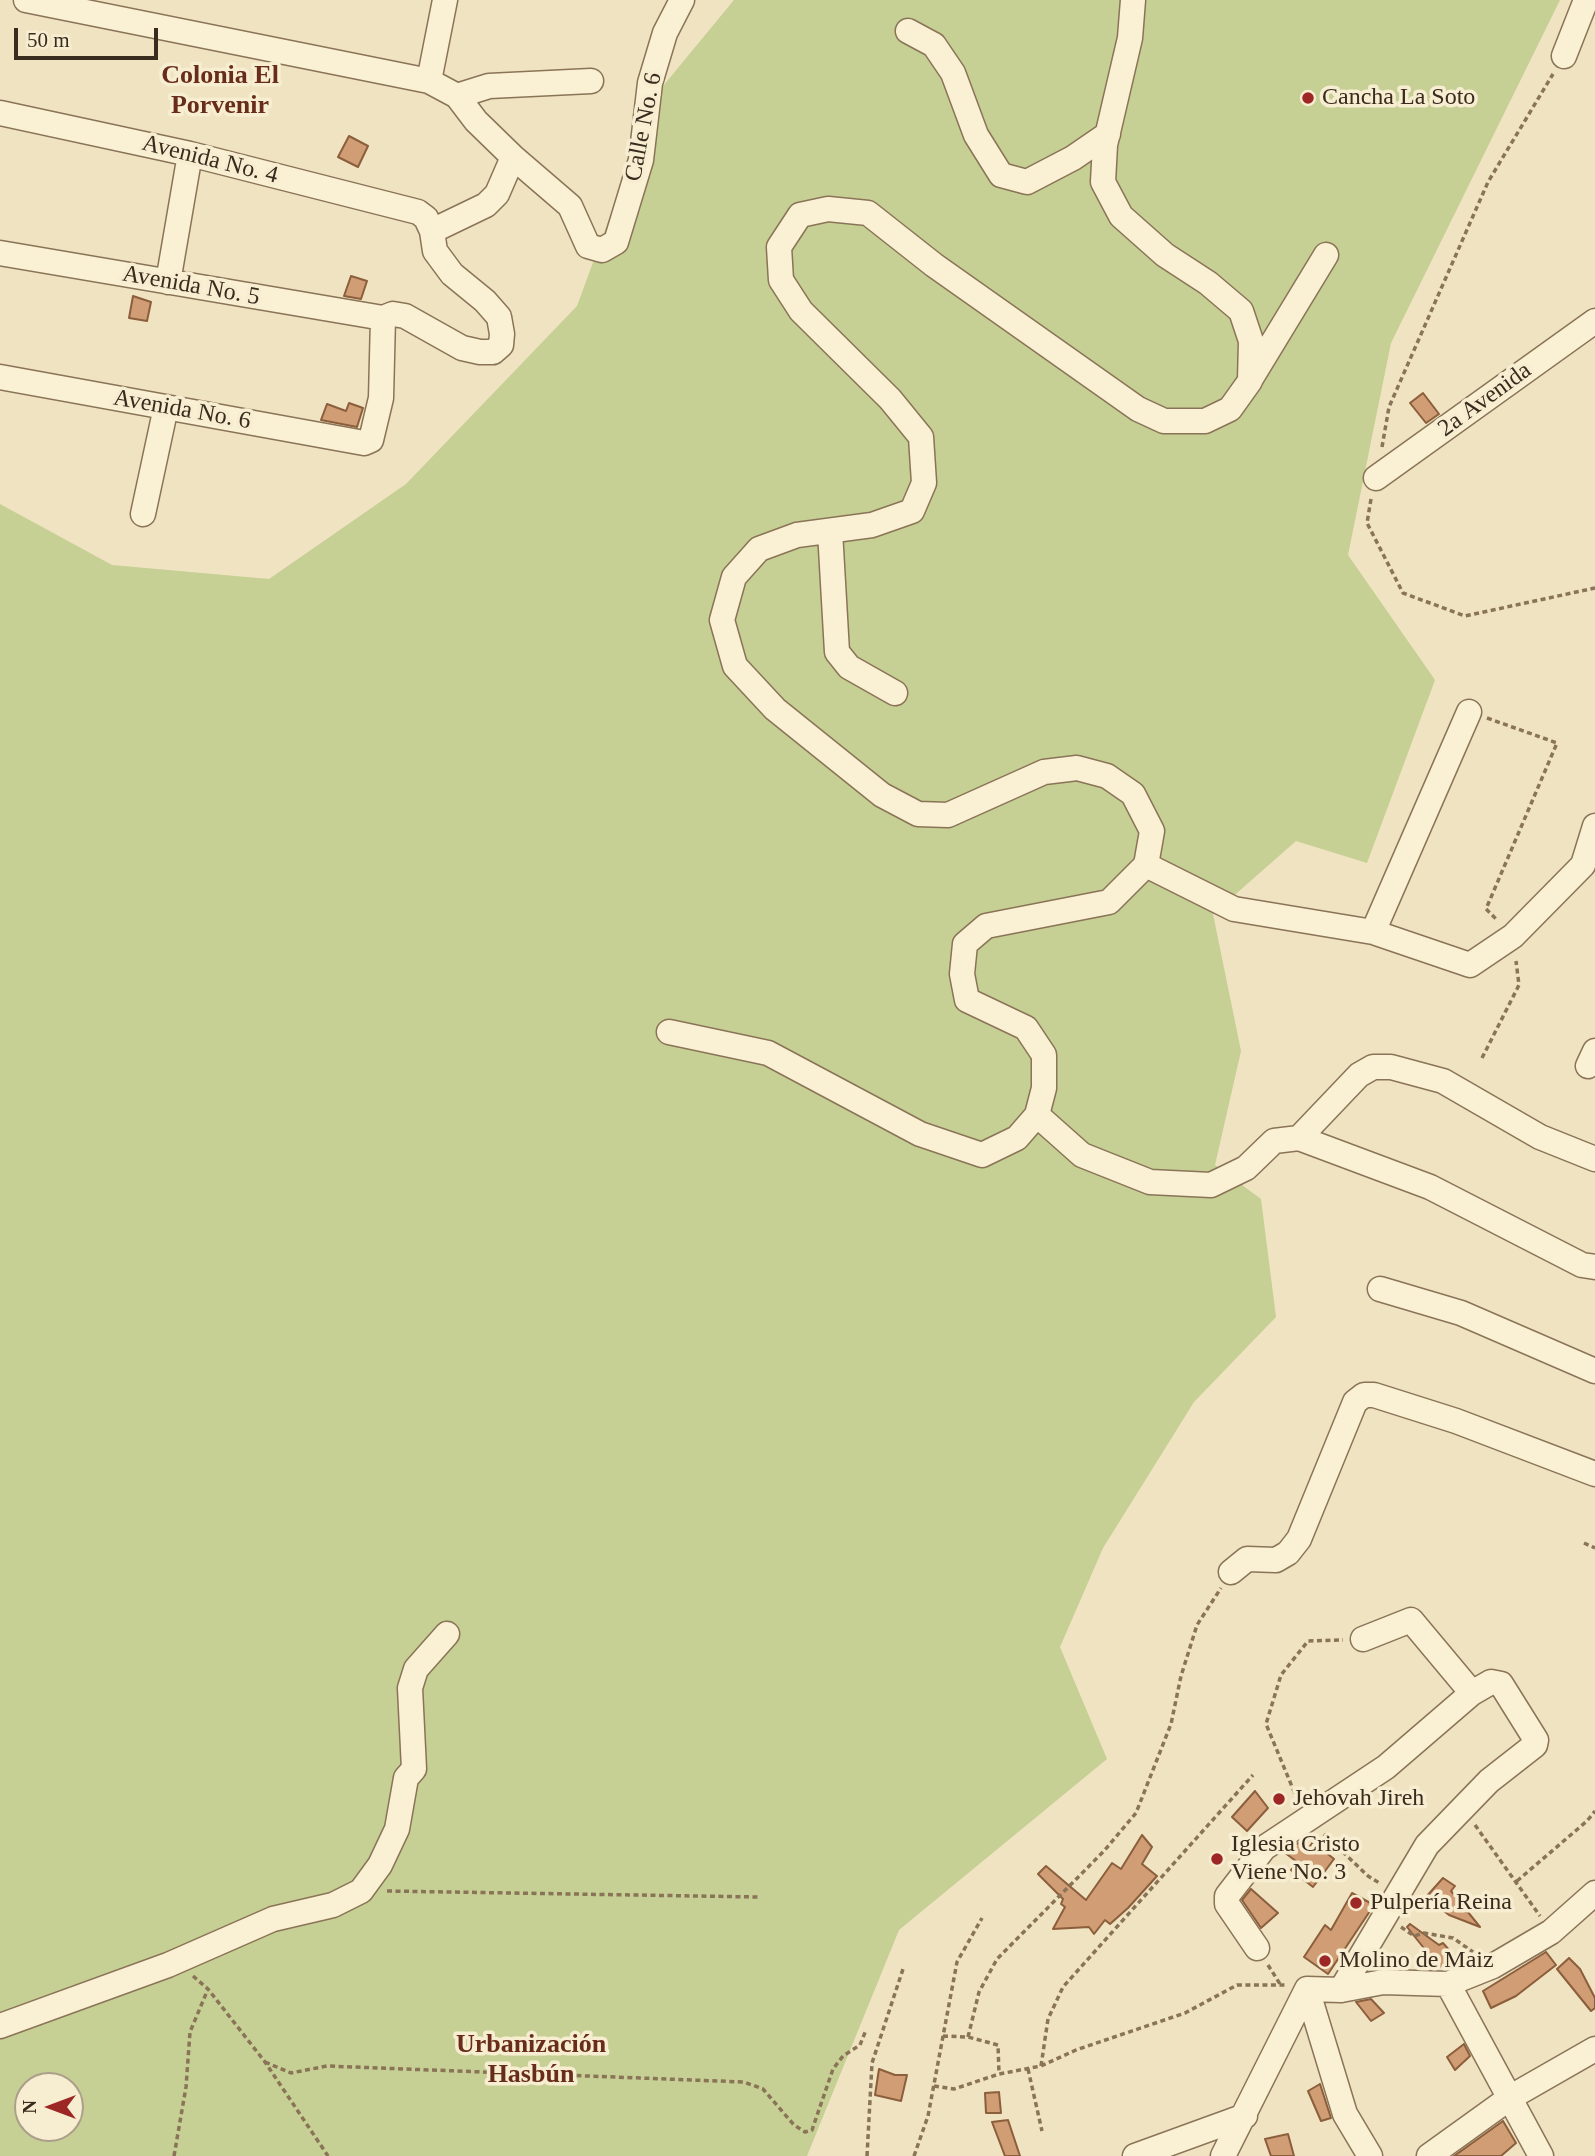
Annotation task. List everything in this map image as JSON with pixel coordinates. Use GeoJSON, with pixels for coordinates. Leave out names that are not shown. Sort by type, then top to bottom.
{"type":"FeatureCollection","features":[{"type":"Feature","properties":{"kind":"street"},"geometry":{"type":"LineString","coordinates":[[429,80],[445,0]]}},
{"type":"Feature","properties":{"kind":"street","name":"Calle No. 6"},"geometry":{"type":"LineString","coordinates":[[513,157],[570,206],[588,246],[602,250],[616,242],[641,160],[649,83],[665,33],[682,0]]}},
{"type":"Feature","properties":{"kind":"street"},"geometry":{"type":"LineString","coordinates":[[1133,0],[1130,38],[1108,134],[1103,182],[1121,216],[1165,255],[1208,283],[1241,311],[1251,341],[1250,381]]}},
{"type":"Feature","properties":{"kind":"street"},"geometry":{"type":"LineString","coordinates":[[1564,56],[1586,0]]}},
{"type":"Feature","properties":{"kind":"street"},"geometry":{"type":"LineString","coordinates":[[28,1],[429,80],[457,96],[476,121],[513,157],[497,194],[486,205],[425,222]]}},
{"type":"Feature","properties":{"kind":"street"},"geometry":{"type":"LineString","coordinates":[[908,31],[934,45],[953,73],[976,135],[1001,175],[1027,182],[1073,158],[1108,134]]}},
{"type":"Feature","properties":{"kind":"street"},"geometry":{"type":"LineString","coordinates":[[457,96],[489,86],[591,80]]}},
{"type":"Feature","properties":{"kind":"street","name":"Avenida No. 4"},"geometry":{"type":"LineString","coordinates":[[0,113],[190,154],[425,222]]}},
{"type":"Feature","properties":{"kind":"street"},"geometry":{"type":"LineString","coordinates":[[168,282],[190,154]]}},
{"type":"Feature","properties":{"kind":"street"},"geometry":{"type":"LineString","coordinates":[[669,1032],[768,1053],[920,1134],[982,1155],[1017,1138],[1037,1115],[1044,1088],[1044,1055],[1026,1028],[967,999],[962,974],[965,944],[986,926],[1109,902],[1146,865],[1152,831],[1133,794],[1107,776],[1077,768],[1044,772],[948,815],[918,814],[883,795],[775,709],[735,666],[722,620],[734,577],[759,548],[797,535],[872,525],[912,511],[924,483],[921,437],[890,399],[802,311],[781,280],[779,247],[800,215],[828,209],[868,213],[934,265],[1138,409],[1164,421],[1205,421],[1230,409],[1250,381],[1326,255]]}},
{"type":"Feature","properties":{"kind":"street","name":"Avenida No. 5"},"geometry":{"type":"LineString","coordinates":[[0,253],[383,318],[393,314],[405,316],[427,330],[471,350],[492,352],[501,345],[499,317],[485,301],[452,274],[435,251],[425,222]]}},
{"type":"Feature","properties":{"kind":"street","name":"Avenida No. 6"},"geometry":{"type":"LineString","coordinates":[[0,377],[364,443],[371,440],[381,398],[383,318]]}},
{"type":"Feature","properties":{"kind":"street","name":"2a Avenida"},"geometry":{"type":"LineString","coordinates":[[1376,478],[1595,321]]}},
{"type":"Feature","properties":{"kind":"street"},"geometry":{"type":"LineString","coordinates":[[143,514],[166,407]]}},
{"type":"Feature","properties":{"kind":"street"},"geometry":{"type":"LineString","coordinates":[[830,531],[838,652],[849,667],[895,693]]}},
{"type":"Feature","properties":{"kind":"street"},"geometry":{"type":"LineString","coordinates":[[1373,932],[1469,712]]}},
{"type":"Feature","properties":{"kind":"street"},"geometry":{"type":"LineString","coordinates":[[1146,865],[1234,909],[1373,932],[1470,965],[1513,936],[1583,865],[1595,826]]}},
{"type":"Feature","properties":{"kind":"street"},"geometry":{"type":"LineString","coordinates":[[1299,1138],[1359,1075],[1373,1068],[1391,1068],[1443,1081],[1540,1137],[1595,1159]]}},
{"type":"Feature","properties":{"kind":"street"},"geometry":{"type":"LineString","coordinates":[[1037,1115],[1082,1155],[1150,1182],[1211,1185],[1246,1168],[1274,1141],[1299,1138],[1430,1187],[1569,1259],[1595,1267]]}},
{"type":"Feature","properties":{"kind":"street"},"geometry":{"type":"LineString","coordinates":[[1380,1289],[1461,1313],[1595,1371]]}},
{"type":"Feature","properties":{"kind":"street"},"geometry":{"type":"LineString","coordinates":[[1231,1572],[1247,1559],[1276,1560],[1288,1553],[1299,1539],[1355,1402],[1364,1395],[1456,1420],[1595,1474]]}},
{"type":"Feature","properties":{"kind":"street"},"geometry":{"type":"LineString","coordinates":[[1363,1639],[1411,1620],[1472,1693]]}},
{"type":"Feature","properties":{"kind":"street"},"geometry":{"type":"LineString","coordinates":[[0,2026],[168,1965],[273,1919],[333,1905],[361,1891],[380,1865],[391,1841],[407,1778],[414,1769],[410,1688],[416,1669],[447,1634]]}},
{"type":"Feature","properties":{"kind":"street"},"geometry":{"type":"LineString","coordinates":[[1257,1948],[1227,1904],[1227,1896],[1264,1848],[1386,1767],[1472,1693],[1491,1682],[1501,1684],[1536,1740],[1532,1749],[1461,1807],[1427,1845],[1341,1990]]}},
{"type":"Feature","properties":{"kind":"street"},"geometry":{"type":"LineString","coordinates":[[1307,1989],[1341,1990],[1383,1982],[1448,1984],[1493,1966],[1552,1932],[1595,1894]]}},
{"type":"Feature","properties":{"kind":"street"},"geometry":{"type":"LineString","coordinates":[[1448,1984],[1541,2156]]}},
{"type":"Feature","properties":{"kind":"street"},"geometry":{"type":"LineString","coordinates":[[1223,2156],[1307,1989]]}},
{"type":"Feature","properties":{"kind":"street"},"geometry":{"type":"LineString","coordinates":[[1307,1989],[1345,2114],[1370,2156]]}},
{"type":"Feature","properties":{"kind":"street"},"geometry":{"type":"LineString","coordinates":[[1429,2156],[1511,2097],[1595,2049]]}},
{"type":"Feature","properties":{"kind":"street"},"geometry":{"type":"LineString","coordinates":[[1135,2156],[1245,2116]]}},
{"type":"Feature","properties":{"kind":"path"},"geometry":{"type":"LineString","coordinates":[[1564,56],[1488,182],[1390,407],[1367,523],[1403,593],[1465,616],[1595,588]]}},
{"type":"Feature","properties":{"kind":"path"},"geometry":{"type":"LineString","coordinates":[[1469,712],[1557,743],[1486,909],[1513,936],[1519,985],[1482,1058]]}},
{"type":"Feature","properties":{"kind":"path"},"geometry":{"type":"LineString","coordinates":[[1584,1543],[1595,1548]]}},
{"type":"Feature","properties":{"kind":"path"},"geometry":{"type":"LineString","coordinates":[[968,2037],[979,1992],[997,1959],[1104,1850],[1136,1813],[1171,1724],[1181,1676],[1197,1625],[1231,1572]]}},
{"type":"Feature","properties":{"kind":"path"},"geometry":{"type":"LineString","coordinates":[[1266,1724],[1281,1675],[1308,1641],[1363,1639]]}},
{"type":"Feature","properties":{"kind":"path"},"geometry":{"type":"LineString","coordinates":[[1041,2066],[1048,2019],[1063,1987],[1253,1774]]}},
{"type":"Feature","properties":{"kind":"path"},"geometry":{"type":"LineString","coordinates":[[1461,1807],[1552,1932]]}},
{"type":"Feature","properties":{"kind":"path"},"geometry":{"type":"LineString","coordinates":[[1517,1881],[1595,1811]]}},
{"type":"Feature","properties":{"kind":"path"},"geometry":{"type":"LineString","coordinates":[[361,1891],[758,1896]]}},
{"type":"Feature","properties":{"kind":"path"},"geometry":{"type":"LineString","coordinates":[[1385,1916],[1414,1936],[1424,1933],[1453,1938],[1493,1966]]}},
{"type":"Feature","properties":{"kind":"path"},"geometry":{"type":"LineString","coordinates":[[914,2156],[928,2116],[957,1962],[982,1918]]}},
{"type":"Feature","properties":{"kind":"path"},"geometry":{"type":"LineString","coordinates":[[168,1965],[192,1975],[208,1989],[265,2062],[328,2156]]}},
{"type":"Feature","properties":{"kind":"path"},"geometry":{"type":"LineString","coordinates":[[867,2156],[872,2063],[903,1969]]}},
{"type":"Feature","properties":{"kind":"path"},"geometry":{"type":"LineString","coordinates":[[934,2086],[954,2089],[999,2074],[1041,2066],[1076,2050],[1185,2013],[1237,1985],[1280,1984]]}},
{"type":"Feature","properties":{"kind":"path"},"geometry":{"type":"LineString","coordinates":[[174,2156],[187,2087],[190,2032],[208,1989]]}},
{"type":"Feature","properties":{"kind":"path"},"geometry":{"type":"LineString","coordinates":[[265,2062],[291,2073],[327,2066],[744,2082],[763,2089],[794,2125],[805,2132],[812,2130],[833,2068],[843,2056],[860,2045],[866,2030]]}},
{"type":"Feature","properties":{"kind":"path"},"geometry":{"type":"LineString","coordinates":[[942,2036],[968,2037],[998,2045],[999,2074]]}},
{"type":"Feature","properties":{"kind":"path"},"geometry":{"type":"LineString","coordinates":[[1028,2068],[1042,2131]]}},
{"type":"Feature","properties":{"kind":"green space"},"geometry":{"type":"Polygon","coordinates":[[[734,0],[1560,0],[1391,343],[1348,555],[1435,680],[1367,863],[1296,841],[1213,914],[1241,1051],[1215,1165],[1261,1199],[1276,1317],[1194,1402],[1103,1548],[1060,1647],[1107,1759],[899,1930],[807,2156],[0,2156],[0,504],[112,565],[269,579],[406,484],[577,306],[654,97],[734,0]]]}},
{"type":"Feature","properties":{"kind":"building"},"geometry":{"type":"Polygon","coordinates":[[[349,136],[368,146],[358,167],[338,157],[349,136]]]}},
{"type":"Feature","properties":{"kind":"building"},"geometry":{"type":"Polygon","coordinates":[[[351,276],[367,281],[361,299],[344,296],[351,276]]]}},
{"type":"Feature","properties":{"kind":"building"},"geometry":{"type":"Polygon","coordinates":[[[133,296],[151,302],[147,321],[129,318],[133,296]]]}},
{"type":"Feature","properties":{"kind":"building"},"geometry":{"type":"Polygon","coordinates":[[[1423,393],[1439,414],[1426,423],[1410,403],[1423,393]]]}},
{"type":"Feature","properties":{"kind":"building"},"geometry":{"type":"Polygon","coordinates":[[[349,403],[363,408],[357,427],[321,420],[327,404],[346,411],[349,403]]]}},
{"type":"Feature","properties":{"kind":"building"},"geometry":{"type":"Polygon","coordinates":[[[1255,1791],[1268,1808],[1247,1831],[1232,1817],[1255,1791]]]}},
{"type":"Feature","properties":{"kind":"building"},"geometry":{"type":"Polygon","coordinates":[[[1142,1835],[1152,1847],[1142,1864],[1157,1876],[1128,1908],[1110,1924],[1105,1920],[1094,1934],[1089,1927],[1053,1929],[1065,1907],[1061,1904],[1063,1899],[1038,1874],[1046,1866],[1086,1900],[1112,1863],[1121,1869],[1142,1835]]]}},
{"type":"Feature","properties":{"kind":"building"},"geometry":{"type":"Polygon","coordinates":[[[1313,1842],[1334,1859],[1313,1887],[1291,1870],[1297,1862],[1284,1852],[1298,1843],[1307,1850],[1313,1842]]]}},
{"type":"Feature","properties":{"kind":"building"},"geometry":{"type":"Polygon","coordinates":[[[1443,1878],[1455,1886],[1451,1891],[1480,1927],[1449,1915],[1426,1897],[1443,1878]]]}},
{"type":"Feature","properties":{"kind":"building"},"geometry":{"type":"Polygon","coordinates":[[[1251,1889],[1278,1913],[1261,1928],[1242,1900],[1251,1889]]]}},
{"type":"Feature","properties":{"kind":"building"},"geometry":{"type":"Polygon","coordinates":[[[1352,1893],[1374,1905],[1328,1974],[1304,1957],[1325,1925],[1331,1930],[1352,1893]]]}},
{"type":"Feature","properties":{"kind":"building"},"geometry":{"type":"Polygon","coordinates":[[[1410,1924],[1439,1945],[1443,1943],[1456,1958],[1439,1967],[1407,1927],[1410,1924]]]}},
{"type":"Feature","properties":{"kind":"building"},"geometry":{"type":"Polygon","coordinates":[[[1546,1952],[1556,1965],[1516,1996],[1491,2008],[1483,1991],[1546,1952]]]}},
{"type":"Feature","properties":{"kind":"building"},"geometry":{"type":"Polygon","coordinates":[[[1569,1958],[1580,1969],[1595,1998],[1595,2008],[1591,2011],[1557,1969],[1569,1958]]]}},
{"type":"Feature","properties":{"kind":"building"},"geometry":{"type":"Polygon","coordinates":[[[1371,1999],[1384,2013],[1371,2021],[1356,2002],[1371,1999]]]}},
{"type":"Feature","properties":{"kind":"building"},"geometry":{"type":"Polygon","coordinates":[[[1464,2044],[1470,2056],[1455,2070],[1447,2057],[1464,2044]]]}},
{"type":"Feature","properties":{"kind":"building"},"geometry":{"type":"Polygon","coordinates":[[[879,2069],[895,2075],[907,2075],[901,2101],[875,2095],[879,2069]]]}},
{"type":"Feature","properties":{"kind":"building"},"geometry":{"type":"Polygon","coordinates":[[[1320,2084],[1331,2118],[1321,2121],[1308,2091],[1320,2084]]]}},
{"type":"Feature","properties":{"kind":"building"},"geometry":{"type":"Polygon","coordinates":[[[999,2092],[1001,2113],[986,2113],[985,2093],[999,2092]]]}},
{"type":"Feature","properties":{"kind":"building"},"geometry":{"type":"Polygon","coordinates":[[[1008,2120],[1020,2156],[1005,2156],[992,2122],[1008,2120]]]}},
{"type":"Feature","properties":{"kind":"building"},"geometry":{"type":"Polygon","coordinates":[[[1503,2121],[1516,2143],[1501,2156],[1454,2156],[1503,2121]]]}},
{"type":"Feature","properties":{"kind":"building"},"geometry":{"type":"Polygon","coordinates":[[[1288,2134],[1294,2156],[1271,2156],[1265,2139],[1288,2134]]]}},
{"type":"Feature","properties":{"kind":"place","name":"Cancha La Soto"},"geometry":{"type":"Point","coordinates":[1308,98]}},
{"type":"Feature","properties":{"kind":"place","name":"Jehovah Jireh"},"geometry":{"type":"Point","coordinates":[1279,1799]}},
{"type":"Feature","properties":{"kind":"place","name":"Iglesia Cristo Viene No. 3"},"geometry":{"type":"Point","coordinates":[1217,1859]}},
{"type":"Feature","properties":{"kind":"place","name":"Pulpería Reina"},"geometry":{"type":"Point","coordinates":[1356,1903]}},
{"type":"Feature","properties":{"kind":"place","name":"Molino de Maiz"},"geometry":{"type":"Point","coordinates":[1325,1961]}},
{"type":"Feature","properties":{"kind":"district","name":"Colonia El Porvenir"},"geometry":{"type":"Point","coordinates":[220,91]}},
{"type":"Feature","properties":{"kind":"district","name":"Urbanización Hasbún"},"geometry":{"type":"Point","coordinates":[531,2060]}}]}
